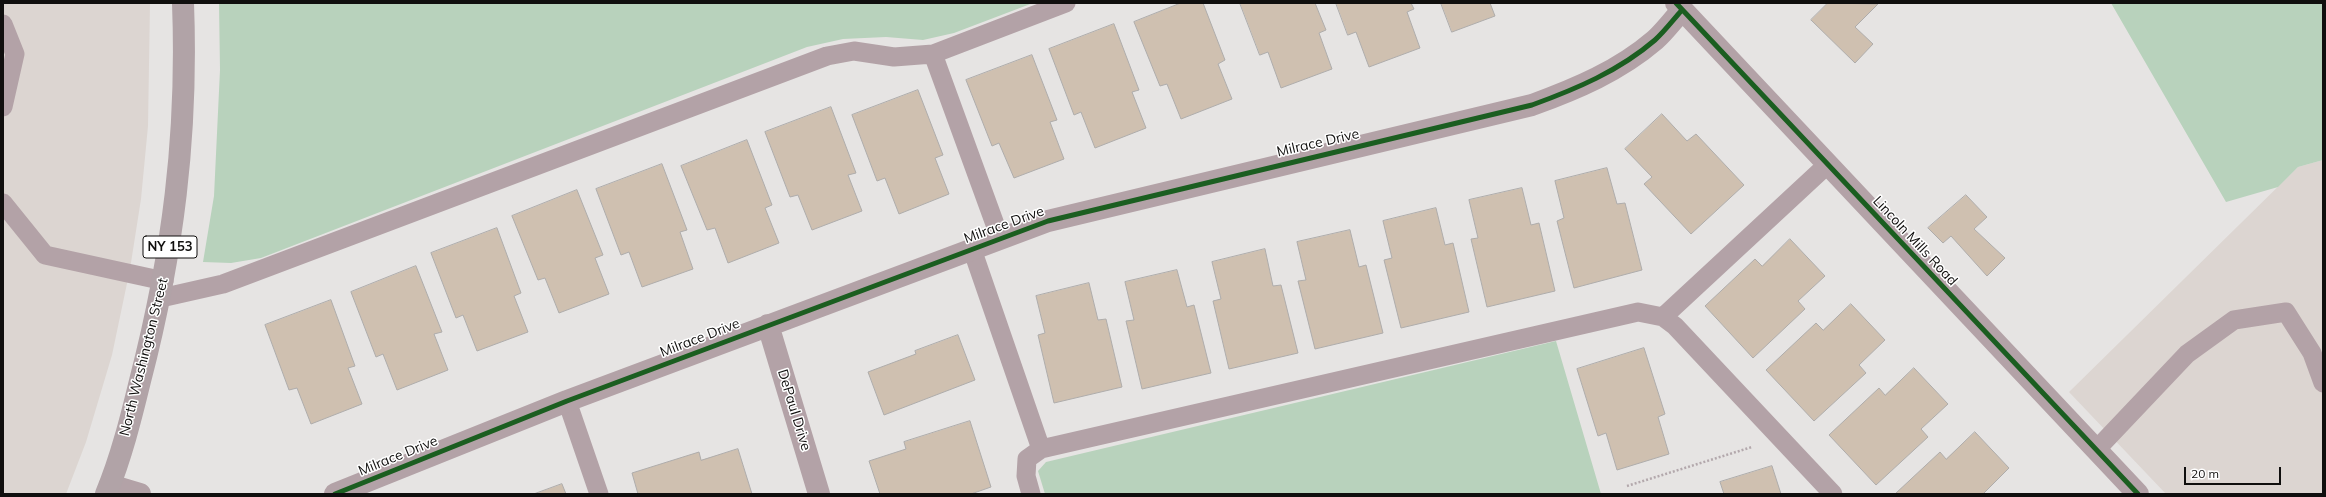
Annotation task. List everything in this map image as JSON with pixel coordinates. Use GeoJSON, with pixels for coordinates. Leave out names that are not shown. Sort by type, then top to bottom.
{"type":"FeatureCollection","features":[{"type":"Feature","properties":{"kind":"main road","name":"North Washington Street"},"geometry":{"type":"LineString","coordinates":[[108,489],[134,406],[162,290],[175,211],[184,110],[183,3]]}},
{"type":"Feature","properties":{"kind":"street","name":"Lincoln Mills Road"},"geometry":{"type":"LineString","coordinates":[[1679,7],[1828,164],[1953,300],[2138,494]]}},
{"type":"Feature","properties":{"kind":"street","name":"Milrace Drive"},"geometry":{"type":"LineString","coordinates":[[335,494],[567,401],[1048,221],[1532,105],[1578,88],[1616,67],[1655,39],[1679,7]]}},
{"type":"Feature","properties":{"kind":"street","name":"DePaul Drive"},"geometry":{"type":"LineString","coordinates":[[768,325],[820,494]]}},
{"type":"Feature","properties":{"kind":"street"},"geometry":{"type":"LineString","coordinates":[[108,489],[140,494]]}},
{"type":"Feature","properties":{"kind":"lane"},"geometry":{"type":"LineString","coordinates":[[3,202],[45,254],[162,290],[223,284],[827,56],[854,51],[894,57],[933,54],[1066,3]]}},
{"type":"Feature","properties":{"kind":"lane"},"geometry":{"type":"LineString","coordinates":[[3,24],[15,54],[3,107]]}},
{"type":"Feature","properties":{"kind":"lane"},"geometry":{"type":"LineString","coordinates":[[933,54],[1000,238]]}},
{"type":"Feature","properties":{"kind":"lane"},"geometry":{"type":"LineString","coordinates":[[1663,316],[1828,164]]}},
{"type":"Feature","properties":{"kind":"lane"},"geometry":{"type":"LineString","coordinates":[[972,249],[1041,449]]}},
{"type":"Feature","properties":{"kind":"lane"},"geometry":{"type":"LineString","coordinates":[[1031,494],[1026,476],[1027,459],[1041,449],[1638,312],[1663,316],[1675,326],[1833,494]]}},
{"type":"Feature","properties":{"kind":"lane"},"geometry":{"type":"LineString","coordinates":[[2096,450],[2187,354],[2234,320],[2286,312],[2312,353],[2323,383]]}},
{"type":"Feature","properties":{"kind":"lane"},"geometry":{"type":"LineString","coordinates":[[567,401],[599,494]]}},
{"type":"Feature","properties":{"kind":"path"},"geometry":{"type":"LineString","coordinates":[[1627,486],[1780,438]]}},
{"type":"Feature","properties":{"kind":"shaded area"},"geometry":{"type":"Polygon","coordinates":[[[3,3],[150,3],[148,126],[141,199],[130,269],[112,355],[86,442],[66,494],[3,494],[3,3]]]}},
{"type":"Feature","properties":{"kind":"shaded area"},"geometry":{"type":"Polygon","coordinates":[[[2323,160],[2323,494],[2166,494],[2069,392],[2298,167],[2323,160]]]}},
{"type":"Feature","properties":{"kind":"green space"},"geometry":{"type":"Polygon","coordinates":[[[219,3],[1033,3],[954,33],[923,40],[886,37],[843,39],[807,47],[261,258],[231,263],[203,262],[214,196],[220,70],[219,3]]]}},
{"type":"Feature","properties":{"kind":"green space"},"geometry":{"type":"Polygon","coordinates":[[[2111,3],[2323,3],[2323,160],[2298,167],[2278,187],[2226,202],[2111,3]]]}},
{"type":"Feature","properties":{"kind":"green space"},"geometry":{"type":"Polygon","coordinates":[[[1556,341],[1601,494],[1045,494],[1038,471],[1046,462],[1556,341]]]}},
{"type":"Feature","properties":{"kind":"building"},"geometry":{"type":"Polygon","coordinates":[[[1181,3],[1203,3],[1225,60],[1218,64],[1232,99],[1181,119],[1167,84],[1160,86],[1134,22],[1181,3]]]}},
{"type":"Feature","properties":{"kind":"building"},"geometry":{"type":"Polygon","coordinates":[[[1240,3],[1315,3],[1326,30],[1319,33],[1332,69],[1281,88],[1268,52],[1260,55],[1240,3]]]}},
{"type":"Feature","properties":{"kind":"building"},"geometry":{"type":"Polygon","coordinates":[[[1336,3],[1411,3],[1414,9],[1407,12],[1420,48],[1369,67],[1356,32],[1348,35],[1336,3]]]}},
{"type":"Feature","properties":{"kind":"building"},"geometry":{"type":"Polygon","coordinates":[[[1441,3],[1490,3],[1495,16],[1452,32],[1441,3]]]}},
{"type":"Feature","properties":{"kind":"building"},"geometry":{"type":"Polygon","coordinates":[[[1828,3],[1878,4],[1855,27],[1873,44],[1855,63],[1811,20],[1828,3]]]}},
{"type":"Feature","properties":{"kind":"building"},"geometry":{"type":"Polygon","coordinates":[[[1114,24],[1139,90],[1132,92],[1146,128],[1095,148],[1081,112],[1074,115],[1049,49],[1114,24]]]}},
{"type":"Feature","properties":{"kind":"building"},"geometry":{"type":"Polygon","coordinates":[[[1032,55],[1057,120],[1050,122],[1064,159],[1014,178],[999,143],[992,146],[966,80],[1032,55]]]}},
{"type":"Feature","properties":{"kind":"building"},"geometry":{"type":"Polygon","coordinates":[[[918,90],[943,155],[935,158],[949,194],[899,214],[885,178],[877,181],[852,115],[918,90]]]}},
{"type":"Feature","properties":{"kind":"building"},"geometry":{"type":"Polygon","coordinates":[[[831,107],[856,173],[848,175],[862,211],[812,230],[798,195],[790,197],[765,132],[831,107]]]}},
{"type":"Feature","properties":{"kind":"building"},"geometry":{"type":"Polygon","coordinates":[[[1662,114],[1687,141],[1696,134],[1744,185],[1691,234],[1644,184],[1652,177],[1625,149],[1662,114]]]}},
{"type":"Feature","properties":{"kind":"building"},"geometry":{"type":"Polygon","coordinates":[[[747,140],[772,205],[765,208],[779,243],[728,263],[715,228],[707,230],[681,166],[747,140]]]}},
{"type":"Feature","properties":{"kind":"building"},"geometry":{"type":"Polygon","coordinates":[[[662,164],[687,230],[680,232],[693,269],[642,287],[629,252],[621,255],[596,189],[662,164]]]}},
{"type":"Feature","properties":{"kind":"building"},"geometry":{"type":"Polygon","coordinates":[[[1607,168],[1617,204],[1625,203],[1642,270],[1574,288],[1557,221],[1564,218],[1555,181],[1607,168]]]}},
{"type":"Feature","properties":{"kind":"building"},"geometry":{"type":"Polygon","coordinates":[[[1522,188],[1531,225],[1539,223],[1555,291],[1487,307],[1471,239],[1478,238],[1469,200],[1522,188]]]}},
{"type":"Feature","properties":{"kind":"building"},"geometry":{"type":"Polygon","coordinates":[[[577,190],[603,255],[595,258],[609,294],[559,313],[545,278],[538,280],[512,216],[577,190]]]}},
{"type":"Feature","properties":{"kind":"building"},"geometry":{"type":"Polygon","coordinates":[[[1966,195],[1987,217],[1974,229],[2005,258],[1987,276],[1951,236],[1943,243],[1928,228],[1966,195]]]}},
{"type":"Feature","properties":{"kind":"building"},"geometry":{"type":"Polygon","coordinates":[[[1436,208],[1445,245],[1453,243],[1469,312],[1401,328],[1384,260],[1392,258],[1383,221],[1436,208]]]}},
{"type":"Feature","properties":{"kind":"building"},"geometry":{"type":"Polygon","coordinates":[[[497,228],[521,293],[514,296],[528,332],[477,351],[463,315],[456,318],[431,253],[497,228]]]}},
{"type":"Feature","properties":{"kind":"building"},"geometry":{"type":"Polygon","coordinates":[[[1350,230],[1359,267],[1366,265],[1383,333],[1315,349],[1298,281],[1306,280],[1297,242],[1350,230]]]}},
{"type":"Feature","properties":{"kind":"building"},"geometry":{"type":"Polygon","coordinates":[[[1790,239],[1825,276],[1798,301],[1805,309],[1753,358],[1705,306],[1755,259],[1762,266],[1790,239]]]}},
{"type":"Feature","properties":{"kind":"building"},"geometry":{"type":"Polygon","coordinates":[[[1265,249],[1273,286],[1281,285],[1298,353],[1229,369],[1213,301],[1221,299],[1212,262],[1265,249]]]}},
{"type":"Feature","properties":{"kind":"building"},"geometry":{"type":"Polygon","coordinates":[[[416,266],[442,332],[434,334],[448,370],[397,390],[383,354],[376,357],[351,292],[416,266]]]}},
{"type":"Feature","properties":{"kind":"building"},"geometry":{"type":"Polygon","coordinates":[[[1177,270],[1187,307],[1194,305],[1211,373],[1142,389],[1126,321],[1134,320],[1125,282],[1177,270]]]}},
{"type":"Feature","properties":{"kind":"building"},"geometry":{"type":"Polygon","coordinates":[[[1089,283],[1098,320],[1106,319],[1122,387],[1054,403],[1038,335],[1045,333],[1036,296],[1089,283]]]}},
{"type":"Feature","properties":{"kind":"building"},"geometry":{"type":"Polygon","coordinates":[[[331,300],[355,366],[348,368],[362,404],[311,424],[297,388],[289,390],[265,325],[331,300]]]}},
{"type":"Feature","properties":{"kind":"building"},"geometry":{"type":"Polygon","coordinates":[[[1851,304],[1885,340],[1859,365],[1866,373],[1814,421],[1766,370],[1816,323],[1823,330],[1851,304]]]}},
{"type":"Feature","properties":{"kind":"building"},"geometry":{"type":"Polygon","coordinates":[[[958,335],[975,380],[884,415],[868,372],[916,354],[915,351],[958,335]]]}},
{"type":"Feature","properties":{"kind":"building"},"geometry":{"type":"Polygon","coordinates":[[[1644,348],[1665,414],[1658,417],[1669,454],[1617,470],[1606,433],[1598,436],[1577,369],[1644,348]]]}},
{"type":"Feature","properties":{"kind":"building"},"geometry":{"type":"Polygon","coordinates":[[[1914,368],[1948,404],[1921,429],[1928,437],[1876,485],[1829,435],[1879,388],[1885,395],[1914,368]]]}},
{"type":"Feature","properties":{"kind":"building"},"geometry":{"type":"Polygon","coordinates":[[[970,421],[991,487],[971,494],[880,494],[869,461],[906,449],[904,442],[970,421]]]}},
{"type":"Feature","properties":{"kind":"building"},"geometry":{"type":"Polygon","coordinates":[[[1975,432],[2009,468],[1983,494],[1895,494],[1940,452],[1946,459],[1975,432]]]}},
{"type":"Feature","properties":{"kind":"building"},"geometry":{"type":"Polygon","coordinates":[[[738,449],[752,494],[638,494],[632,473],[699,452],[701,460],[738,449]]]}},
{"type":"Feature","properties":{"kind":"building"},"geometry":{"type":"Polygon","coordinates":[[[1772,466],[1781,494],[1724,494],[1720,482],[1772,466]]]}},
{"type":"Feature","properties":{"kind":"building"},"geometry":{"type":"Polygon","coordinates":[[[562,484],[566,494],[534,494],[562,484]]]}},
{"type":"Feature","properties":{"kind":"cycle path"},"geometry":{"type":"LineString","coordinates":[[1676,3],[2138,494]]}},
{"type":"Feature","properties":{"kind":"cycle path"},"geometry":{"type":"LineString","coordinates":[[335,494],[567,401],[1048,221],[1532,105],[1581,86],[1627,61],[1655,40],[1682,10]]}}]}
